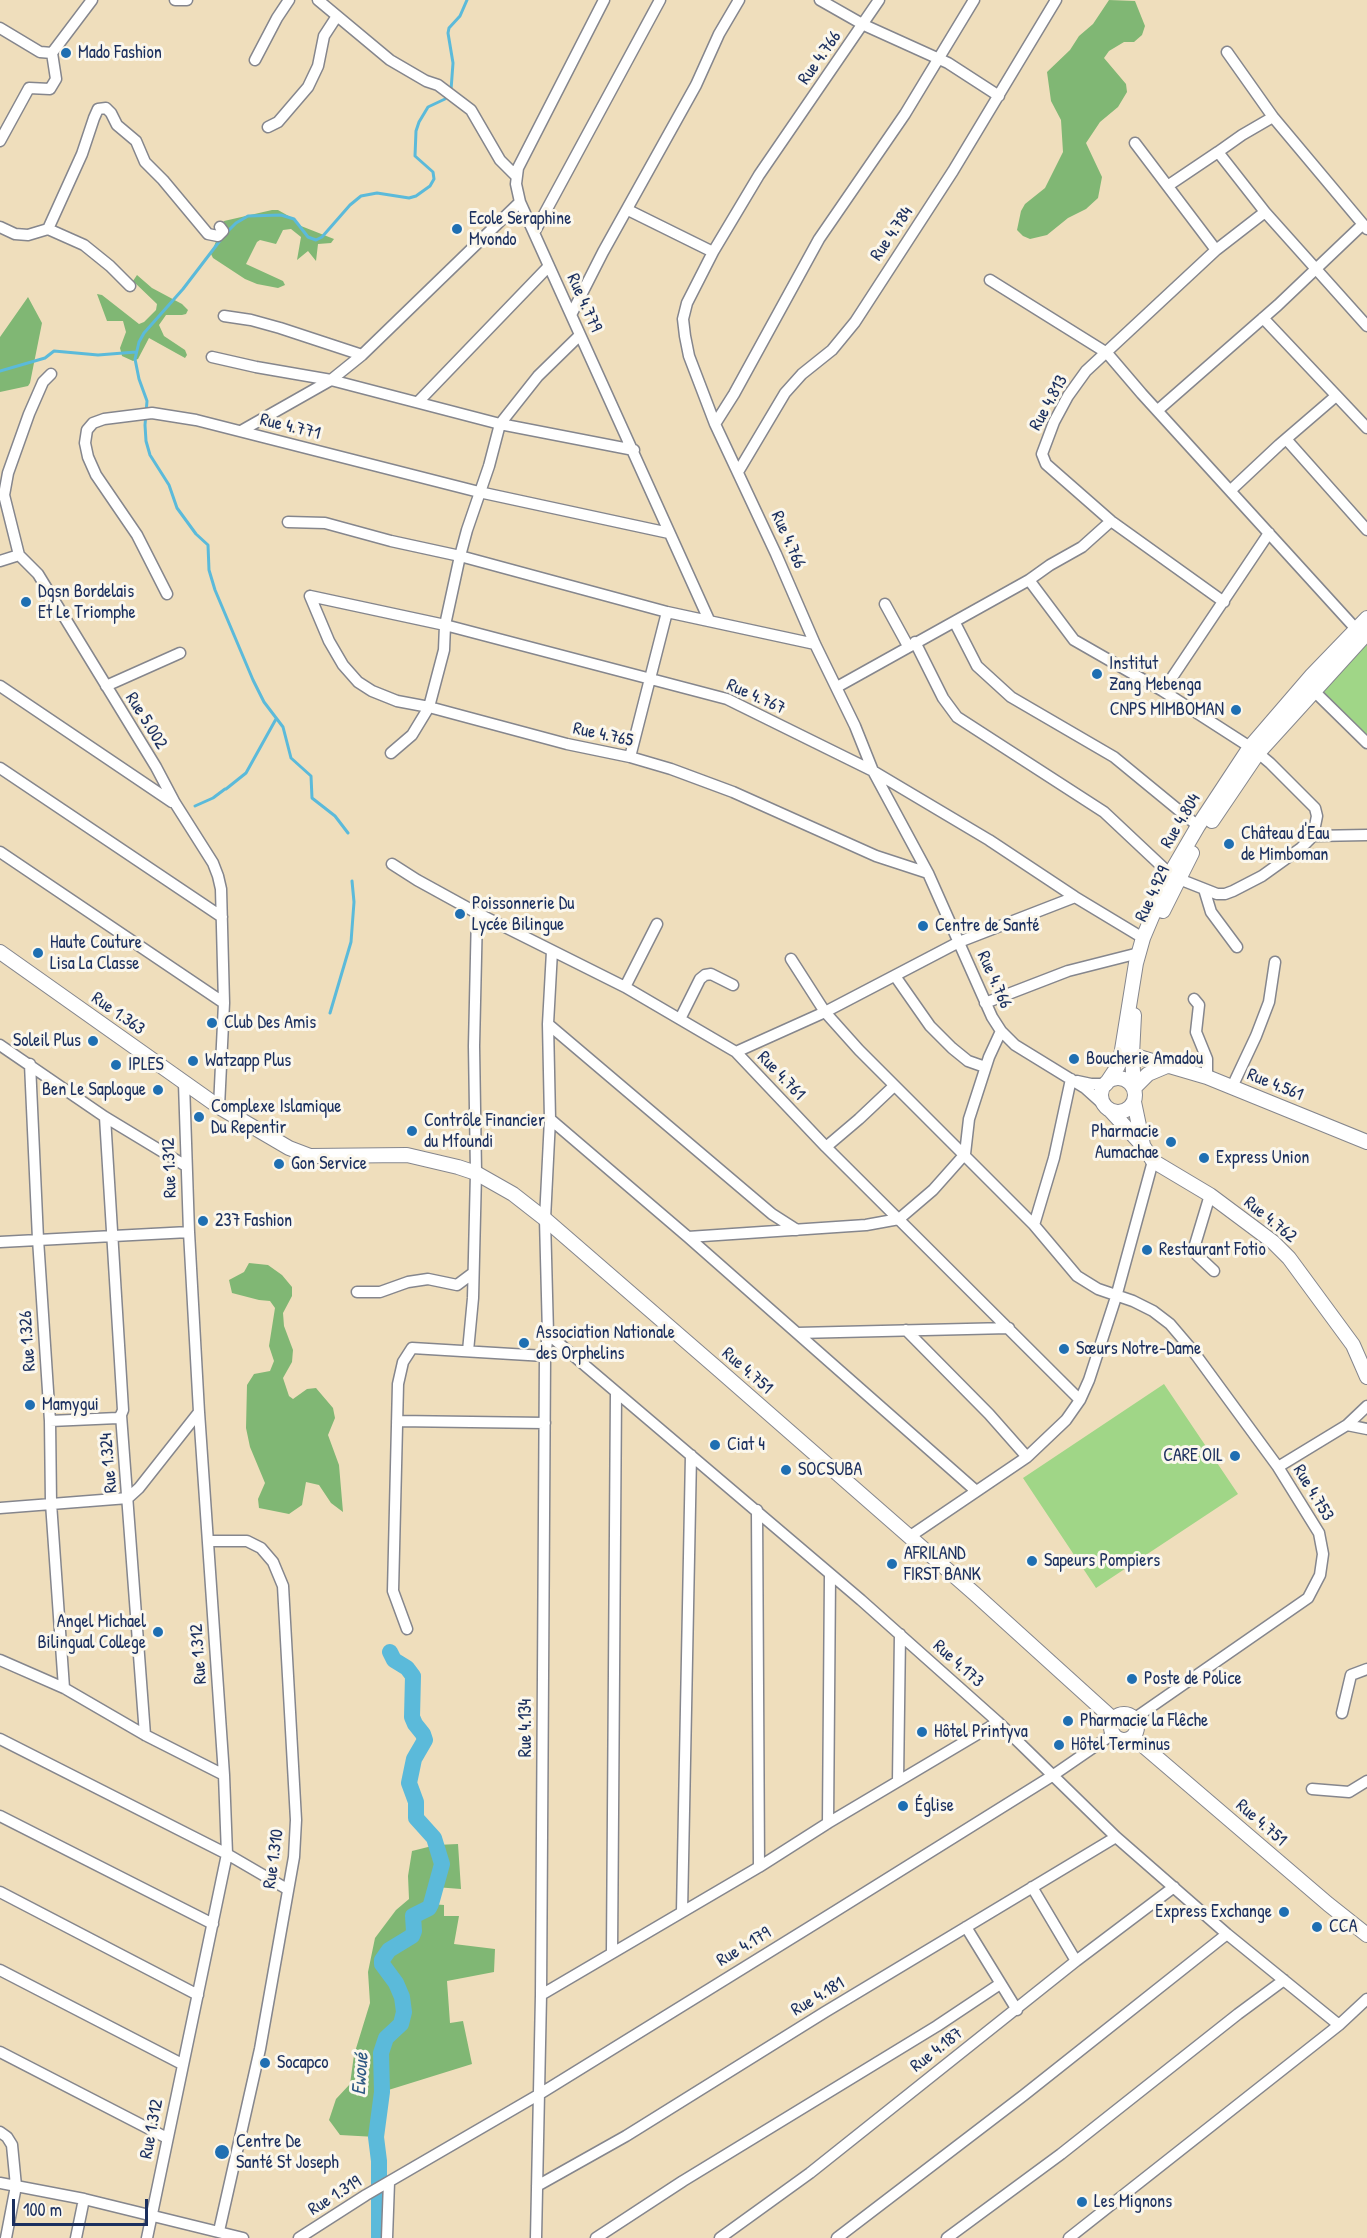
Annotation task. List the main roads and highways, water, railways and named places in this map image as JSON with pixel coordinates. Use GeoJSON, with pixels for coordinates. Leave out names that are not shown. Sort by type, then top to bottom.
{"type":"FeatureCollection","features":[{"type":"Feature","properties":{"kind":"main road","name":"Rue 4.804"},"geometry":{"type":"LineString","coordinates":[[1106,1084],[1118,1066],[1121,1056],[1143,938],[1198,826],[1312,675],[1363,634],[1367,618]]}},
{"type":"Feature","properties":{"kind":"main road","name":"Rue 4.929"},"geometry":{"type":"LineString","coordinates":[[1144,1147],[1134,1095],[1132,1055],[1135,1007],[1146,957],[1174,877],[1254,750],[1313,690],[1363,634]]}},
{"type":"Feature","properties":{"kind":"main road","name":"Rue 1.363"},"geometry":{"type":"LineString","coordinates":[[0,952],[219,1107],[287,1147],[310,1156]]}},
{"type":"Feature","properties":{"kind":"main road","name":"Rue 4.561"},"geometry":{"type":"LineString","coordinates":[[1132,1055],[1208,1077],[1367,1142]]}},
{"type":"Feature","properties":{"kind":"main road"},"geometry":{"type":"LineString","coordinates":[[1108,1108],[1124,1111],[1148,1074],[1167,1066]]}},
{"type":"Feature","properties":{"kind":"main road"},"geometry":{"type":"LineString","coordinates":[[1134,1095],[1131,1084],[1116,1079],[1106,1084],[1101,1098],[1144,1147]]}},
{"type":"Feature","properties":{"kind":"main road","name":"Rue 4.762"},"geometry":{"type":"LineString","coordinates":[[1144,1147],[1153,1161],[1210,1195],[1273,1242],[1289,1258],[1353,1345],[1367,1377]]}},
{"type":"Feature","properties":{"kind":"main road","name":"Rue 4.751"},"geometry":{"type":"LineString","coordinates":[[310,1156],[407,1155],[476,1173],[513,1194],[545,1219],[909,1537],[1113,1719]]}},
{"type":"Feature","properties":{"kind":"main road"},"geometry":{"type":"LineString","coordinates":[[1122,1713],[1135,1718],[1138,1728],[1133,1737],[1123,1740],[1113,1734],[1111,1724],[1113,1719],[1122,1713]]}},
{"type":"Feature","properties":{"kind":"main road","name":"Rue 4.751"},"geometry":{"type":"LineString","coordinates":[[1133,1737],[1367,1935]]}},
{"type":"Feature","properties":{"kind":"waterway"},"geometry":{"type":"LineString","coordinates":[[226,233],[248,216],[281,215],[294,219],[308,237],[316,240],[322,237],[361,196],[377,193],[409,198],[430,186],[434,179],[433,172],[415,156],[416,131],[428,107],[445,99],[451,90],[453,63],[448,33],[449,28],[460,16],[467,0]]}},
{"type":"Feature","properties":{"kind":"waterway"},"geometry":{"type":"LineString","coordinates":[[222,238],[139,342],[135,359],[147,401],[146,441],[150,455],[169,485],[177,508],[196,534],[208,545],[209,570],[215,590],[253,680],[264,702],[283,727],[291,758],[311,776],[312,798],[335,816],[348,833]]}},
{"type":"Feature","properties":{"kind":"waterway"},"geometry":{"type":"LineString","coordinates":[[0,371],[45,358],[54,351],[98,355],[136,352]]}},
{"type":"Feature","properties":{"kind":"waterway"},"geometry":{"type":"LineString","coordinates":[[226,789],[246,773],[276,719]]}},
{"type":"Feature","properties":{"kind":"waterway"},"geometry":{"type":"LineString","coordinates":[[195,806],[213,798],[225,789]]}},
{"type":"Feature","properties":{"kind":"waterway"},"geometry":{"type":"LineString","coordinates":[[330,1013],[351,942],[354,902],[352,881]]}},
{"type":"Feature","properties":{"kind":"waterway","name":"Ewoué"},"geometry":{"type":"LineString","coordinates":[[379,2238],[379,2161],[376,2137],[382,2092],[381,2053],[386,2038],[401,2024],[404,2012],[402,1997],[396,1983],[382,1964],[382,1960],[389,1950],[412,1936],[413,1916],[429,1908],[442,1864],[434,1838],[416,1818],[416,1802],[409,1783],[414,1759],[425,1740],[412,1717],[413,1676],[407,1668],[394,1660],[390,1652]]}},
{"type":"Feature","properties":{"kind":"place","name":"Mado Fashion"},"geometry":{"type":"Point","coordinates":[66,53]}},
{"type":"Feature","properties":{"kind":"place","name":"Ecole Seraphine Mvondo"},"geometry":{"type":"Point","coordinates":[457,229]}},
{"type":"Feature","properties":{"kind":"place","name":"Dgsn Bordelais Et Le Triomphe"},"geometry":{"type":"Point","coordinates":[26,602]}},
{"type":"Feature","properties":{"kind":"place","name":"Institut Zang Mebenga"},"geometry":{"type":"Point","coordinates":[1097,674]}},
{"type":"Feature","properties":{"kind":"place","name":"CNPS MIMBOMAN"},"geometry":{"type":"Point","coordinates":[1236,710]}},
{"type":"Feature","properties":{"kind":"place","name":"Château d'Eau de Mimboman"},"geometry":{"type":"Point","coordinates":[1229,844]}},
{"type":"Feature","properties":{"kind":"place","name":"Poissonnerie Du Lycée Bilingue"},"geometry":{"type":"Point","coordinates":[460,914]}},
{"type":"Feature","properties":{"kind":"place","name":"Centre de Santé"},"geometry":{"type":"Point","coordinates":[923,926]}},
{"type":"Feature","properties":{"kind":"place","name":"Haute Couture Lisa La Classe"},"geometry":{"type":"Point","coordinates":[38,953]}},
{"type":"Feature","properties":{"kind":"place","name":"Club Des Amis"},"geometry":{"type":"Point","coordinates":[212,1023]}},
{"type":"Feature","properties":{"kind":"place","name":"Soleil Plus"},"geometry":{"type":"Point","coordinates":[93,1041]}},
{"type":"Feature","properties":{"kind":"place","name":"Boucherie Amadou"},"geometry":{"type":"Point","coordinates":[1074,1059]}},
{"type":"Feature","properties":{"kind":"place","name":"Watzapp Plus"},"geometry":{"type":"Point","coordinates":[193,1061]}},
{"type":"Feature","properties":{"kind":"place","name":"IPLES"},"geometry":{"type":"Point","coordinates":[116,1065]}},
{"type":"Feature","properties":{"kind":"place","name":"Ben Le Saplogue"},"geometry":{"type":"Point","coordinates":[158,1090]}},
{"type":"Feature","properties":{"kind":"place","name":"Complexe Islamique Du Repentir"},"geometry":{"type":"Point","coordinates":[199,1117]}},
{"type":"Feature","properties":{"kind":"place","name":"Contrôle Financier du Mfoundi"},"geometry":{"type":"Point","coordinates":[412,1131]}},
{"type":"Feature","properties":{"kind":"place","name":"Pharmacie Aumachae"},"geometry":{"type":"Point","coordinates":[1171,1142]}},
{"type":"Feature","properties":{"kind":"place","name":"Express Union"},"geometry":{"type":"Point","coordinates":[1204,1158]}},
{"type":"Feature","properties":{"kind":"place","name":"Gon Service"},"geometry":{"type":"Point","coordinates":[279,1164]}},
{"type":"Feature","properties":{"kind":"place","name":"237 Fashion"},"geometry":{"type":"Point","coordinates":[203,1221]}},
{"type":"Feature","properties":{"kind":"place","name":"Restaurant Fotio"},"geometry":{"type":"Point","coordinates":[1147,1250]}},
{"type":"Feature","properties":{"kind":"place","name":"Association Nationale des Orphelins"},"geometry":{"type":"Point","coordinates":[524,1343]}},
{"type":"Feature","properties":{"kind":"place","name":"Sœurs Notre-Dame"},"geometry":{"type":"Point","coordinates":[1064,1349]}},
{"type":"Feature","properties":{"kind":"place","name":"Mamygui"},"geometry":{"type":"Point","coordinates":[30,1405]}},
{"type":"Feature","properties":{"kind":"place","name":"Ciat 4"},"geometry":{"type":"Point","coordinates":[715,1445]}},
{"type":"Feature","properties":{"kind":"place","name":"CARE OIL"},"geometry":{"type":"Point","coordinates":[1235,1456]}},
{"type":"Feature","properties":{"kind":"place","name":"SOCSUBA"},"geometry":{"type":"Point","coordinates":[786,1470]}},
{"type":"Feature","properties":{"kind":"place","name":"Sapeurs Pompiers"},"geometry":{"type":"Point","coordinates":[1032,1561]}},
{"type":"Feature","properties":{"kind":"place","name":"AFRILAND FIRST BANK"},"geometry":{"type":"Point","coordinates":[892,1564]}},
{"type":"Feature","properties":{"kind":"place","name":"Angel Michael Bilingual College"},"geometry":{"type":"Point","coordinates":[158,1632]}},
{"type":"Feature","properties":{"kind":"place","name":"Poste de Police"},"geometry":{"type":"Point","coordinates":[1132,1679]}},
{"type":"Feature","properties":{"kind":"place","name":"Pharmacie la Flêche"},"geometry":{"type":"Point","coordinates":[1068,1721]}},
{"type":"Feature","properties":{"kind":"place","name":"Hôtel Printyva"},"geometry":{"type":"Point","coordinates":[922,1732]}},
{"type":"Feature","properties":{"kind":"place","name":"Hôtel Terminus"},"geometry":{"type":"Point","coordinates":[1059,1745]}},
{"type":"Feature","properties":{"kind":"place","name":"Église"},"geometry":{"type":"Point","coordinates":[903,1806]}},
{"type":"Feature","properties":{"kind":"place","name":"Express Exchange"},"geometry":{"type":"Point","coordinates":[1284,1912]}},
{"type":"Feature","properties":{"kind":"place","name":"CCA"},"geometry":{"type":"Point","coordinates":[1317,1927]}},
{"type":"Feature","properties":{"kind":"place","name":"Socapco"},"geometry":{"type":"Point","coordinates":[265,2063]}},
{"type":"Feature","properties":{"kind":"place","name":"Centre De Santé St Joseph"},"geometry":{"type":"Point","coordinates":[222,2152]}},
{"type":"Feature","properties":{"kind":"place","name":"Les Mignons"},"geometry":{"type":"Point","coordinates":[1082,2202]}}]}
